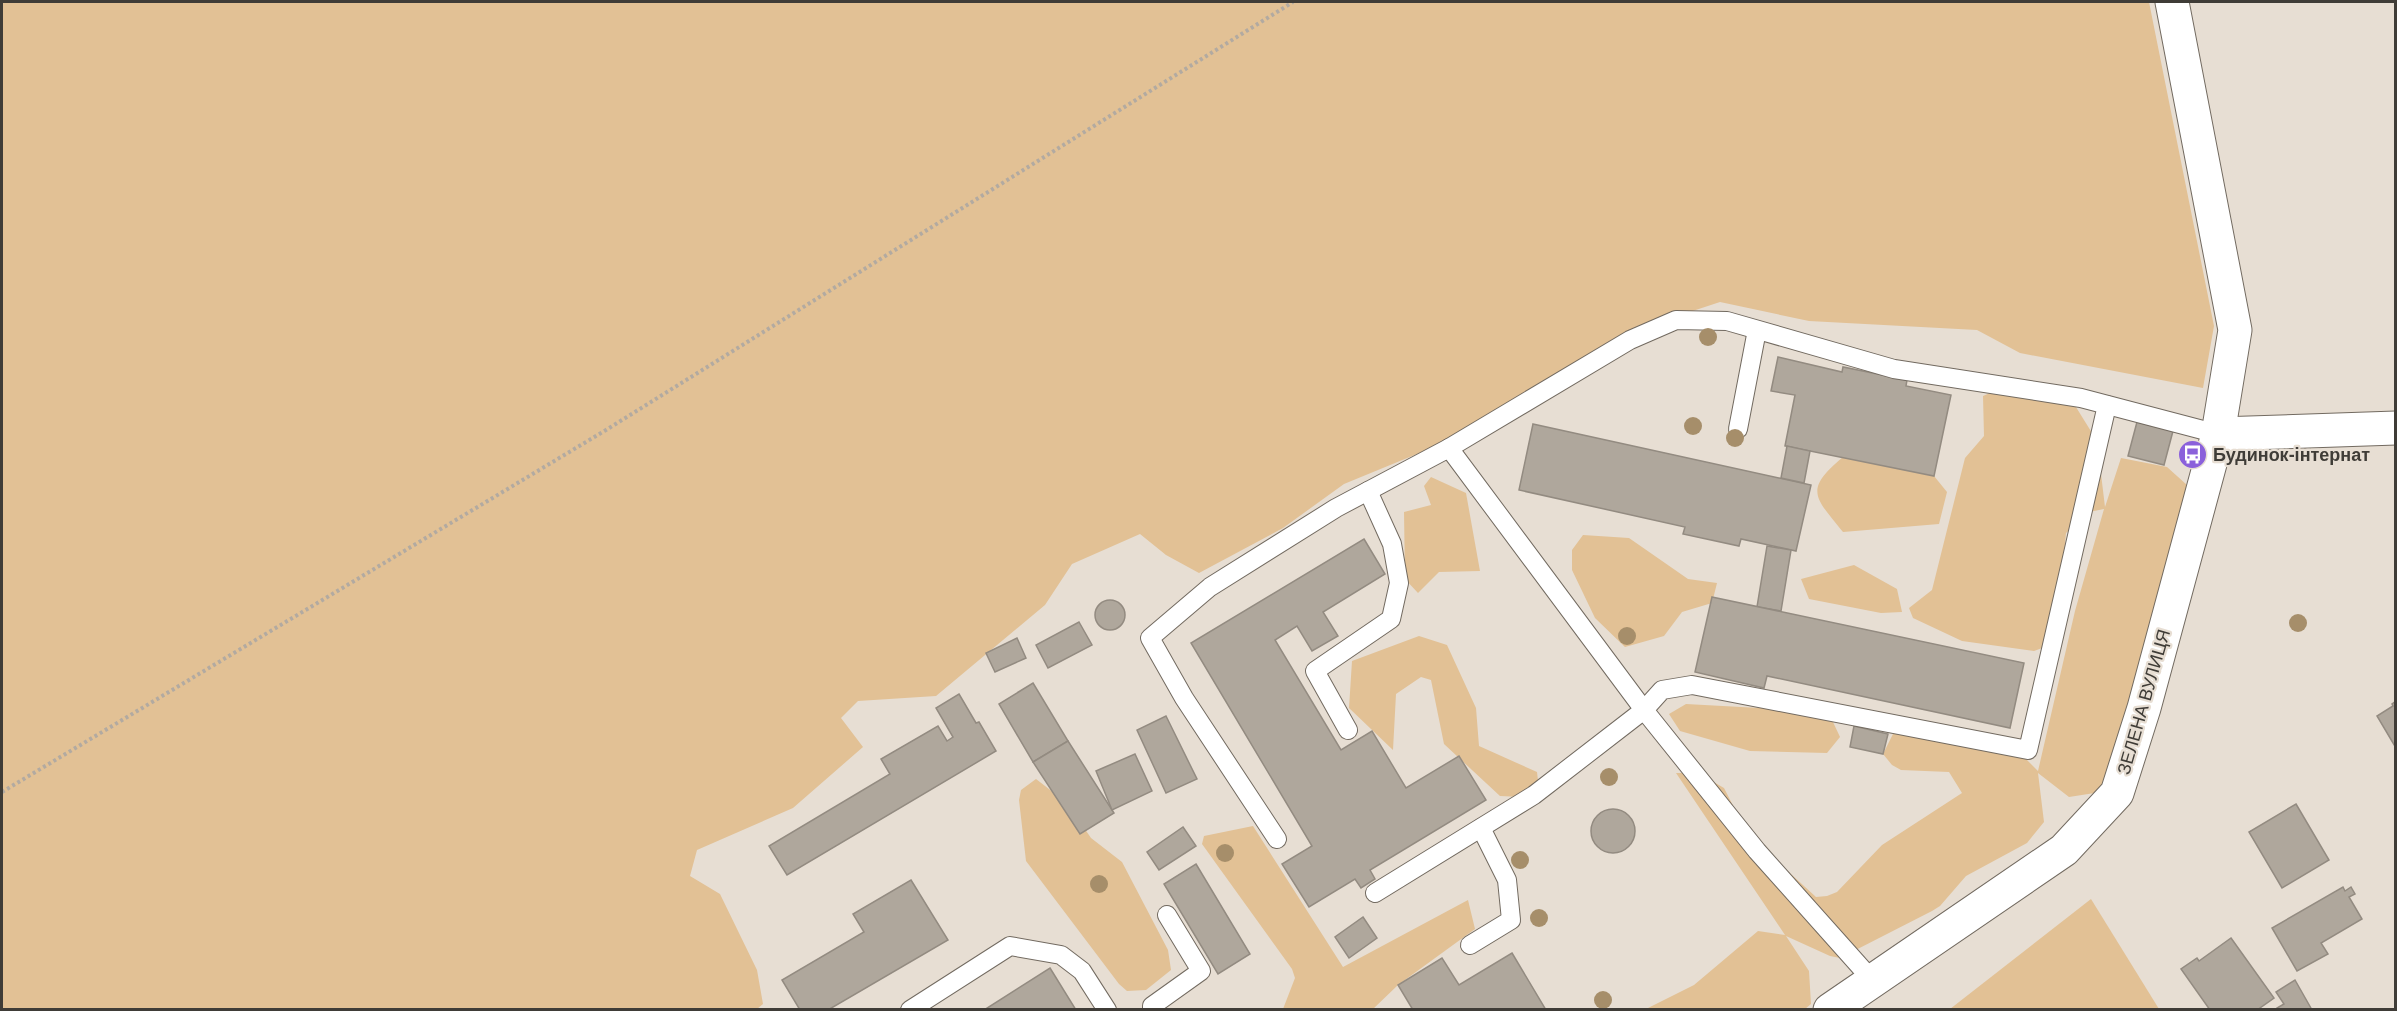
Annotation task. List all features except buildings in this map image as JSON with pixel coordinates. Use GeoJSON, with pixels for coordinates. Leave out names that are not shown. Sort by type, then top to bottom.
{"type":"FeatureCollection","features":[{"type":"Feature","properties":{"kind":"street","name":"ЗЕЛЕНА ВУЛИЦЯ"},"geometry":{"type":"LineString","coordinates":[[1830,1010],[1874,995],[2064,850],[2117,794],[2144,708],[2218,434],[2235,330],[2172,2]]}},
{"type":"Feature","properties":{"kind":"street"},"geometry":{"type":"LineString","coordinates":[[2218,434],[2396,428]]}},
{"type":"Feature","properties":{"kind":"lane"},"geometry":{"type":"LineString","coordinates":[[1277,839],[1184,698],[1150,638],[1210,587],[1336,508],[1449,448],[1630,340],[1676,320],[1726,321],[1894,369],[2081,398],[2218,434]]}},
{"type":"Feature","properties":{"kind":"lane"},"geometry":{"type":"LineString","coordinates":[[1738,429],[1757,330]]}},
{"type":"Feature","properties":{"kind":"lane"},"geometry":{"type":"LineString","coordinates":[[1375,893],[1534,795],[1644,711],[1662,690],[1692,685],[2028,750],[2107,405]]}},
{"type":"Feature","properties":{"kind":"lane"},"geometry":{"type":"LineString","coordinates":[[1449,448],[1644,711],[1874,995]]}},
{"type":"Feature","properties":{"kind":"lane"},"geometry":{"type":"LineString","coordinates":[[1348,730],[1315,671],[1390,619],[1399,583],[1392,544],[1368,490]]}},
{"type":"Feature","properties":{"kind":"lane"},"geometry":{"type":"LineString","coordinates":[[1470,945],[1510,920],[1508,880],[1481,828]]}},
{"type":"Feature","properties":{"kind":"lane"},"geometry":{"type":"LineString","coordinates":[[1152,1010],[1152,1006],[1201,971],[1167,915]]}},
{"type":"Feature","properties":{"kind":"lane"},"geometry":{"type":"LineString","coordinates":[[910,1010],[1010,946],[1061,955],[1082,971],[1107,1010]]}},
{"type":"Feature","properties":{"kind":"path"},"geometry":{"type":"LineString","coordinates":[[2,792],[606,430],[1293,2]]}},
{"type":"Feature","properties":{"kind":"shaded area"},"geometry":{"type":"Polygon","coordinates":[[[2,2],[2149,2],[2214,326],[2203,388],[2020,353],[1977,330],[1809,321],[1720,302],[1635,330],[1468,433],[1344,484],[1283,528],[1199,573],[1166,555],[1140,534],[1072,564],[1045,605],[936,696],[858,701],[841,718],[863,747],[793,808],[697,850],[690,876],[720,894],[757,970],[763,1004],[757,1009],[2,1010],[2,2]]]}},
{"type":"Feature","properties":{"kind":"shaded area"},"geometry":{"type":"Polygon","coordinates":[[[2004,387],[2071,399],[2097,441],[2105,507],[2121,458],[2167,467],[2187,485],[2189,513],[2101,792],[2069,797],[2038,773],[2044,822],[2027,843],[1966,876],[1940,906],[1840,958],[1830,956],[1786,936],[1809,971],[1811,1004],[1805,1009],[1644,1010],[1694,985],[1758,931],[1785,935],[1676,773],[1698,773],[1724,788],[1748,835],[1816,897],[1837,892],[1882,845],[1962,793],[1949,772],[1901,770],[1892,765],[1883,754],[1896,728],[2018,751],[2038,771],[2075,611],[2104,509],[2089,512],[2066,533],[2057,631],[2045,647],[2034,651],[1962,641],[1913,618],[1909,608],[1932,590],[1965,458],[1984,436],[1983,396],[2004,387]]]}},
{"type":"Feature","properties":{"kind":"shaded area"},"geometry":{"type":"Polygon","coordinates":[[[1843,457],[1926,471],[1934,476],[1947,492],[1939,524],[1843,532],[1820,501],[1818,486],[1822,478],[1843,457]]]}},
{"type":"Feature","properties":{"kind":"shaded area"},"geometry":{"type":"Polygon","coordinates":[[[1431,477],[1466,493],[1480,571],[1439,572],[1418,593],[1405,579],[1404,512],[1431,505],[1424,486],[1431,477]]]}},
{"type":"Feature","properties":{"kind":"shaded area"},"geometry":{"type":"Polygon","coordinates":[[[1583,535],[1629,538],[1688,579],[1717,583],[1712,603],[1682,612],[1664,636],[1625,647],[1595,618],[1572,570],[1572,550],[1583,535]]]}},
{"type":"Feature","properties":{"kind":"shaded area"},"geometry":{"type":"Polygon","coordinates":[[[1854,565],[1897,589],[1902,612],[1881,613],[1809,599],[1801,579],[1854,565]]]}},
{"type":"Feature","properties":{"kind":"shaded area"},"geometry":{"type":"Polygon","coordinates":[[[1419,636],[1447,645],[1476,708],[1479,746],[1537,772],[1540,798],[1500,796],[1444,744],[1431,680],[1421,677],[1396,694],[1393,750],[1349,708],[1352,661],[1419,636]]]}},
{"type":"Feature","properties":{"kind":"shaded area"},"geometry":{"type":"Polygon","coordinates":[[[1686,704],[1778,709],[1833,722],[1840,737],[1827,753],[1750,751],[1680,731],[1669,714],[1686,704]]]}},
{"type":"Feature","properties":{"kind":"shaded area"},"geometry":{"type":"Polygon","coordinates":[[[1036,779],[1067,803],[1091,838],[1122,862],[1168,950],[1171,970],[1146,990],[1127,991],[1119,984],[1026,861],[1019,800],[1021,790],[1036,779]]]}},
{"type":"Feature","properties":{"kind":"shaded area"},"geometry":{"type":"Polygon","coordinates":[[[1253,826],[1343,967],[1468,900],[1475,929],[1398,985],[1373,1009],[1283,1009],[1295,978],[1292,969],[1202,844],[1204,836],[1253,826]]]}},
{"type":"Feature","properties":{"kind":"shaded area"},"geometry":{"type":"Polygon","coordinates":[[[2091,899],[2159,1009],[1950,1009],[2091,899]]]}},
{"type":"Feature","properties":{"kind":"place","name":"Будинок-інтернат"},"geometry":{"type":"Point","coordinates":[2192,455]}}]}
